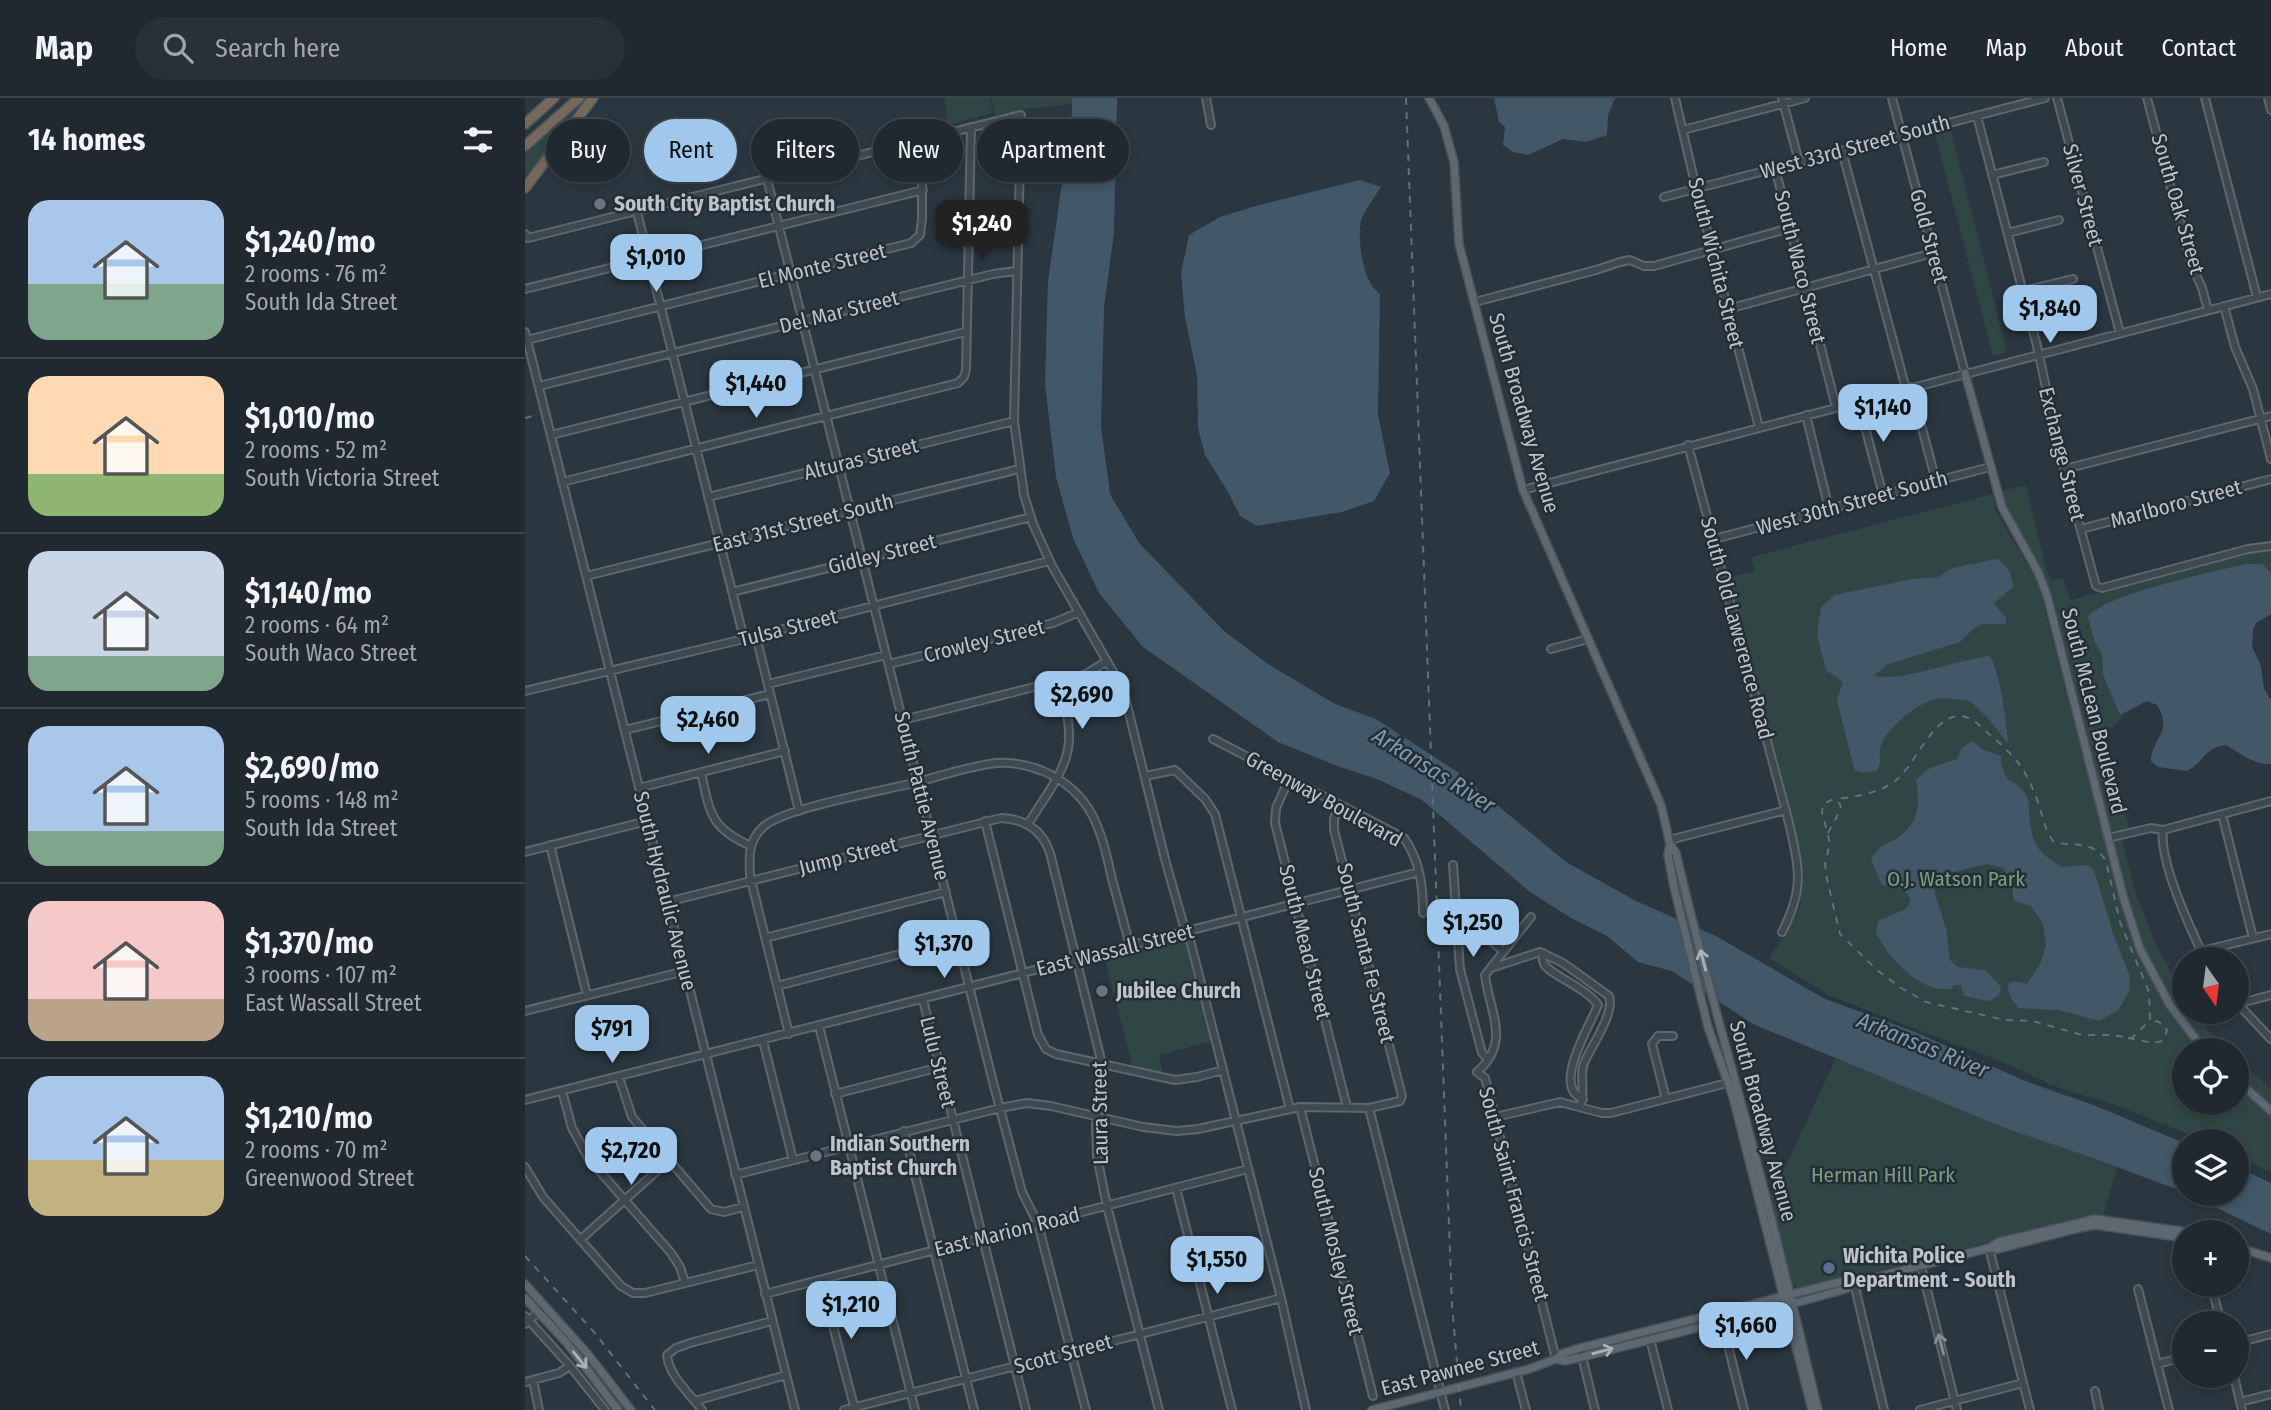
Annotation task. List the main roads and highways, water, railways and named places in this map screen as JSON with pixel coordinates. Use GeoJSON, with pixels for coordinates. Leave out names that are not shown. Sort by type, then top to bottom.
{"type":"FeatureCollection","features":[{"type":"Feature","properties":{"kind":"highway"},"geometry":{"type":"LineString","coordinates":[[525,124],[554,98]]}},
{"type":"Feature","properties":{"kind":"highway"},"geometry":{"type":"LineString","coordinates":[[525,146],[579,98]]}},
{"type":"Feature","properties":{"kind":"highway"},"geometry":{"type":"LineString","coordinates":[[525,188],[593,98]]}},
{"type":"Feature","properties":{"kind":"main road","name":"South Broadway Avenue"},"geometry":{"type":"LineString","coordinates":[[1430,100],[1444,126],[1454,162],[1458,237],[1523,490],[1661,805],[1670,842],[1676,853],[1815,1410]]}},
{"type":"Feature","properties":{"kind":"main road","name":"South McLean Boulevard"},"geometry":{"type":"LineString","coordinates":[[1965,373],[2002,507],[2038,572],[2047,595],[2108,838],[2140,949],[2170,1005],[2195,1038]]}},
{"type":"Feature","properties":{"kind":"main road","name":"South Broadway Avenue"},"geometry":{"type":"LineString","coordinates":[[1670,842],[1668,855],[1674,887],[1708,1027],[1732,1082]]}},
{"type":"Feature","properties":{"kind":"main road"},"geometry":{"type":"LineString","coordinates":[[2249,1091],[2271,1111]]}},
{"type":"Feature","properties":{"kind":"main road"},"geometry":{"type":"LineString","coordinates":[[1989,1248],[1999,1242],[2095,1219],[2172,1230]]}},
{"type":"Feature","properties":{"kind":"main road"},"geometry":{"type":"LineString","coordinates":[[1989,1248],[1998,1249],[2095,1225],[2172,1236]]}},
{"type":"Feature","properties":{"kind":"main road","name":"East Pawnee Street"},"geometry":{"type":"LineString","coordinates":[[1556,1359],[1565,1361],[1789,1305],[1846,1289],[1854,1283],[1989,1248]]}},
{"type":"Feature","properties":{"kind":"main road"},"geometry":{"type":"LineString","coordinates":[[2249,1251],[2271,1258]]}},
{"type":"Feature","properties":{"kind":"main road","name":"East Pawnee Street"},"geometry":{"type":"LineString","coordinates":[[1375,1410],[1516,1372],[1580,1348],[1848,1280],[1854,1283]]}},
{"type":"Feature","properties":{"kind":"main road"},"geometry":{"type":"LineString","coordinates":[[525,1284],[587,1353],[631,1410]]}},
{"type":"Feature","properties":{"kind":"main road"},"geometry":{"type":"LineString","coordinates":[[525,1298],[574,1352],[618,1410]]}},
{"type":"Feature","properties":{"kind":"water"},"geometry":{"type":"Polygon","coordinates":[[[1072,98],[1117,98],[1117,119],[1071,119],[1072,98]]]}},
{"type":"Feature","properties":{"kind":"water"},"geometry":{"type":"Polygon","coordinates":[[[1494,98],[1615,98],[1608,115],[1607,135],[1586,142],[1563,139],[1528,155],[1513,152],[1503,145],[1505,127],[1499,122],[1494,98]]]}},
{"type":"Feature","properties":{"kind":"water"},"geometry":{"type":"Polygon","coordinates":[[[1360,180],[1381,187],[1362,217],[1360,239],[1365,271],[1374,289],[1380,294],[1378,415],[1390,473],[1374,501],[1342,512],[1257,526],[1240,516],[1205,455],[1198,428],[1197,375],[1185,318],[1181,273],[1189,235],[1220,217],[1360,180]]]}},
{"type":"Feature","properties":{"kind":"water","name":"Arkansas River"},"geometry":{"type":"Polygon","coordinates":[[[1062,182],[1115,182],[1114,233],[1104,307],[1101,426],[1110,494],[1139,543],[1224,631],[1268,664],[1335,704],[1376,719],[1456,771],[1566,862],[1636,901],[1716,936],[1823,998],[1915,1032],[2025,1081],[2096,1106],[2172,1138],[2172,1188],[2005,1128],[1753,1024],[1672,971],[1638,962],[1607,936],[1571,918],[1530,892],[1422,800],[1377,779],[1278,742],[1143,647],[1099,593],[1073,538],[1056,477],[1045,383],[1048,281],[1062,182]]]}},
{"type":"Feature","properties":{"kind":"water"},"geometry":{"type":"Polygon","coordinates":[[[1997,559],[2009,571],[2013,582],[2013,587],[1994,603],[2006,618],[2006,624],[1982,624],[1960,642],[1886,665],[1874,676],[1901,676],[1990,656],[2000,686],[2008,743],[1970,701],[1936,699],[1912,711],[1890,730],[1880,748],[1877,771],[1862,773],[1854,769],[1837,700],[1843,682],[1826,670],[1817,635],[1821,607],[1835,595],[1912,579],[1938,577],[1952,568],[1997,559]]]}},
{"type":"Feature","properties":{"kind":"water"},"geometry":{"type":"Polygon","coordinates":[[[2245,564],[2262,564],[2271,572],[2271,614],[2256,623],[2252,647],[2261,666],[2264,689],[2271,700],[2271,764],[2253,761],[2226,745],[2213,749],[2187,771],[2158,767],[2151,761],[2154,746],[2163,729],[2162,715],[2157,705],[2147,701],[2120,715],[2103,675],[2102,655],[2095,643],[2088,617],[2098,608],[2137,592],[2245,564]]]}},
{"type":"Feature","properties":{"kind":"water"},"geometry":{"type":"Polygon","coordinates":[[[1972,741],[1982,749],[2001,756],[2004,773],[2027,796],[2032,832],[2040,851],[2062,867],[2086,865],[2094,870],[2129,974],[2130,990],[2118,1010],[2099,1021],[2059,1010],[2018,1008],[2012,999],[2009,983],[2014,981],[2027,984],[2041,962],[2046,945],[2043,924],[2031,906],[2014,901],[2012,885],[2003,868],[1987,864],[1933,877],[1935,894],[1946,928],[1950,960],[1958,967],[1985,970],[2001,987],[1999,995],[1989,1001],[1964,996],[1961,985],[1954,985],[1951,989],[1939,989],[1917,980],[1897,963],[1876,933],[1878,921],[1906,909],[1911,900],[1899,888],[1882,885],[1871,860],[1881,847],[1907,830],[1915,817],[1918,804],[1916,780],[1930,768],[1957,759],[1961,749],[1972,741]]]}},
{"type":"Feature","properties":{"kind":"water"},"geometry":{"type":"Polygon","coordinates":[[[2249,1173],[2271,1183],[2271,1234],[2249,1223],[2249,1220],[2242,1220],[2213,1206],[2249,1206],[2249,1173]]]}},
{"type":"Feature","properties":{"kind":"railway"},"geometry":{"type":"LineString","coordinates":[[1406,98],[1452,1304],[1461,1410]]}},
{"type":"Feature","properties":{"kind":"railway"},"geometry":{"type":"LineString","coordinates":[[525,418],[533,416]]}},
{"type":"Feature","properties":{"kind":"railway"},"geometry":{"type":"LineString","coordinates":[[1828,833],[1841,809],[1834,799],[1823,804],[1822,812],[1830,843],[1825,863],[1826,875],[1840,934],[1877,970],[1901,988],[1926,1002],[2005,1020],[2033,1021],[2082,1035],[2132,1038],[2150,1020],[2149,992],[2120,922],[2106,861],[2101,854],[2089,847],[2054,842],[2027,776],[2005,749],[1975,722],[1962,716],[1948,719],[1931,734],[1895,781],[1873,792],[1834,799]]}},
{"type":"Feature","properties":{"kind":"railway"},"geometry":{"type":"LineString","coordinates":[[2128,1038],[2154,1043],[2162,1041],[2167,1031],[2164,1025],[2157,1021],[2148,1024]]}},
{"type":"Feature","properties":{"kind":"railway"},"geometry":{"type":"LineString","coordinates":[[525,1256],[593,1331],[655,1410]]}},
{"type":"Feature","properties":{"kind":"place","name":"South City Baptist Church"},"geometry":{"type":"Point","coordinates":[600,204]}},
{"type":"Feature","properties":{"kind":"place","name":"Jubilee Church"},"geometry":{"type":"Point","coordinates":[1102,991]}},
{"type":"Feature","properties":{"kind":"place","name":"Indian Southern Baptist Church"},"geometry":{"type":"Point","coordinates":[816,1156]}},
{"type":"Feature","properties":{"kind":"place","name":"Wichita Police Department - South"},"geometry":{"type":"Point","coordinates":[1829,1268]}},
{"type":"Feature","properties":{"kind":"park label","name":"O.J. Watson Park"},"geometry":{"type":"Point","coordinates":[1956,879]}},
{"type":"Feature","properties":{"kind":"park label","name":"Herman Hill Park"},"geometry":{"type":"Point","coordinates":[1883,1175]}}]}
